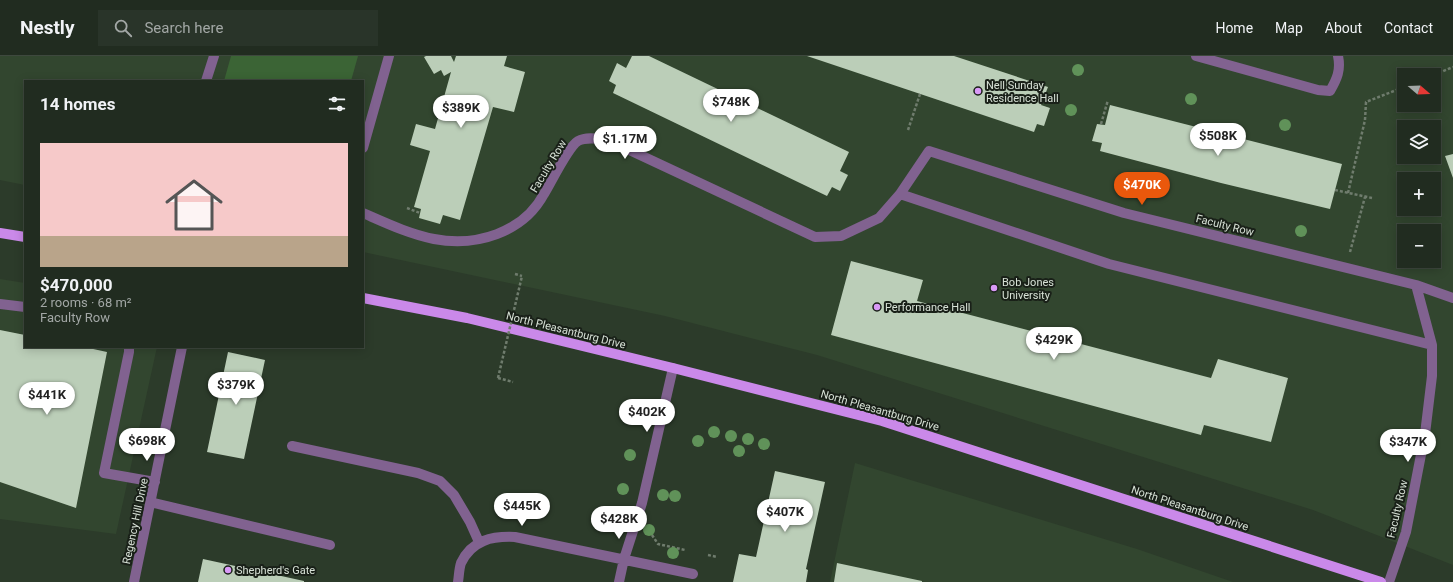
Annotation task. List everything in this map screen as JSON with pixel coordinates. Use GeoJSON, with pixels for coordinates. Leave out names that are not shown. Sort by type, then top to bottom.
{"type":"FeatureCollection","features":[{"type":"Feature","properties":{"kind":"main road"},"geometry":{"type":"LineString","coordinates":[[0,233],[24,238]]}},
{"type":"Feature","properties":{"kind":"main road","name":"North Pleasantburg Drive"},"geometry":{"type":"LineString","coordinates":[[364,298],[467,318],[673,368],[882,422],[1381,582]]}},
{"type":"Feature","properties":{"kind":"street"},"geometry":{"type":"LineString","coordinates":[[206,80],[214,56]]}},
{"type":"Feature","properties":{"kind":"street"},"geometry":{"type":"LineString","coordinates":[[364,144],[389,56]]}},
{"type":"Feature","properties":{"kind":"street"},"geometry":{"type":"LineString","coordinates":[[1196,56],[1318,90],[1330,91],[1340,68],[1338,56]]}},
{"type":"Feature","properties":{"kind":"street","name":"Faculty Row"},"geometry":{"type":"LineString","coordinates":[[364,213],[402,229],[434,238],[461,242],[503,232],[523,220],[538,206],[570,150],[578,141],[587,138],[608,140],[815,238],[841,236],[879,218],[900,194],[929,151],[1124,213],[1416,285],[1432,345],[1432,376],[1425,434],[1406,532],[1389,582]]}},
{"type":"Feature","properties":{"kind":"street"},"geometry":{"type":"LineString","coordinates":[[900,194],[1109,264],[1432,345]]}},
{"type":"Feature","properties":{"kind":"street"},"geometry":{"type":"LineString","coordinates":[[1416,285],[1453,298]]}},
{"type":"Feature","properties":{"kind":"street"},"geometry":{"type":"LineString","coordinates":[[0,304],[24,307]]}},
{"type":"Feature","properties":{"kind":"street"},"geometry":{"type":"LineString","coordinates":[[129,348],[104,473],[155,482]]}},
{"type":"Feature","properties":{"kind":"street","name":"Regency Hill Drive"},"geometry":{"type":"LineString","coordinates":[[134,582],[182,348]]}},
{"type":"Feature","properties":{"kind":"street"},"geometry":{"type":"LineString","coordinates":[[619,582],[624,559],[642,503],[673,368]]}},
{"type":"Feature","properties":{"kind":"street"},"geometry":{"type":"LineString","coordinates":[[292,446],[418,473],[440,482],[454,495],[470,522],[479,542]]}},
{"type":"Feature","properties":{"kind":"street"},"geometry":{"type":"LineString","coordinates":[[150,502],[330,545]]}},
{"type":"Feature","properties":{"kind":"street"},"geometry":{"type":"LineString","coordinates":[[458,582],[461,563],[468,553],[479,542],[498,536],[515,537],[693,574]]}},
{"type":"Feature","properties":{"kind":"path"},"geometry":{"type":"LineString","coordinates":[[1441,72],[1453,67]]}},
{"type":"Feature","properties":{"kind":"path"},"geometry":{"type":"LineString","coordinates":[[1348,193],[1365,120],[1366,102],[1397,90]]}},
{"type":"Feature","properties":{"kind":"path"},"geometry":{"type":"LineString","coordinates":[[908,130],[920,94]]}},
{"type":"Feature","properties":{"kind":"path"},"geometry":{"type":"LineString","coordinates":[[1101,124],[1108,100]]}},
{"type":"Feature","properties":{"kind":"path"},"geometry":{"type":"LineString","coordinates":[[1335,190],[1372,198]]}},
{"type":"Feature","properties":{"kind":"path"},"geometry":{"type":"LineString","coordinates":[[1348,256],[1364,197]]}},
{"type":"Feature","properties":{"kind":"path"},"geometry":{"type":"LineString","coordinates":[[407,208],[420,213]]}},
{"type":"Feature","properties":{"kind":"path"},"geometry":{"type":"LineString","coordinates":[[513,382],[498,378],[522,276],[515,274]]}},
{"type":"Feature","properties":{"kind":"path"},"geometry":{"type":"LineString","coordinates":[[652,535],[658,544],[685,550]]}},
{"type":"Feature","properties":{"kind":"path"},"geometry":{"type":"LineString","coordinates":[[708,555],[717,557]]}},
{"type":"Feature","properties":{"kind":"shaded area","name":"Bob Jones University"},"geometry":{"type":"Polygon","coordinates":[[[0,56],[1453,56],[1453,565],[1313,510],[817,355],[665,316],[364,252],[364,80],[24,80],[24,185],[0,180],[0,56]]]}},
{"type":"Feature","properties":{"kind":"shaded area"},"geometry":{"type":"Polygon","coordinates":[[[0,279],[24,283],[24,348],[157,348],[116,534],[0,519],[0,279]]]}},
{"type":"Feature","properties":{"kind":"shaded area"},"geometry":{"type":"Polygon","coordinates":[[[855,463],[1137,549],[1233,582],[830,582],[855,463]]]}},
{"type":"Feature","properties":{"kind":"green space"},"geometry":{"type":"Polygon","coordinates":[[[231,56],[358,56],[351,80],[224,80],[231,56]]]}},
{"type":"Feature","properties":{"kind":"building"},"geometry":{"type":"Polygon","coordinates":[[[451,56],[454,62],[456,56],[507,56],[504,66],[525,72],[514,112],[493,107],[460,220],[443,215],[440,224],[419,218],[421,209],[414,207],[430,151],[410,145],[416,124],[435,129],[451,72],[444,76],[441,70],[434,74],[424,57],[451,56]]]}},
{"type":"Feature","properties":{"kind":"building"},"geometry":{"type":"Polygon","coordinates":[[[632,56],[649,56],[849,152],[840,171],[848,175],[840,191],[832,187],[827,196],[613,93],[616,85],[609,81],[617,63],[626,68],[632,56]]]}},
{"type":"Feature","properties":{"kind":"building","name":"Nell Sunday Residence Hall"},"geometry":{"type":"Polygon","coordinates":[[[807,56],[954,56],[1048,87],[1041,105],[1050,108],[1044,126],[1037,124],[1034,132],[807,56]]]}},
{"type":"Feature","properties":{"kind":"building"},"geometry":{"type":"Polygon","coordinates":[[[1110,105],[1342,164],[1330,209],[1221,183],[1100,151],[1102,143],[1092,141],[1097,124],[1105,125],[1110,105]]]}},
{"type":"Feature","properties":{"kind":"building"},"geometry":{"type":"Polygon","coordinates":[[[1453,154],[1453,178],[1445,156],[1453,154]]]}},
{"type":"Feature","properties":{"kind":"building"},"geometry":{"type":"Polygon","coordinates":[[[851,261],[923,280],[917,301],[1211,378],[1218,359],[1288,378],[1271,442],[1204,425],[1201,435],[831,335],[851,261]]]}},
{"type":"Feature","properties":{"kind":"building"},"geometry":{"type":"Polygon","coordinates":[[[0,330],[24,335],[24,348],[89,348],[107,352],[76,508],[0,482],[0,330]]]}},
{"type":"Feature","properties":{"kind":"building"},"geometry":{"type":"Polygon","coordinates":[[[228,352],[265,360],[244,459],[207,452],[228,352]]]}},
{"type":"Feature","properties":{"kind":"building"},"geometry":{"type":"Polygon","coordinates":[[[775,471],[825,482],[806,569],[808,570],[806,582],[733,582],[739,554],[756,557],[775,471]]]}},
{"type":"Feature","properties":{"kind":"building","name":"Shepherd's Gate"},"geometry":{"type":"Polygon","coordinates":[[[203,559],[304,581],[304,582],[198,582],[203,559]]]}},
{"type":"Feature","properties":{"kind":"building"},"geometry":{"type":"Polygon","coordinates":[[[837,563],[922,581],[922,582],[834,582],[837,563]]]}},
{"type":"Feature","properties":{"kind":"place","name":"Nell Sunday Residence Hall"},"geometry":{"type":"Point","coordinates":[978,91]}},
{"type":"Feature","properties":{"kind":"place","name":"Bob Jones University"},"geometry":{"type":"Point","coordinates":[994,288]}},
{"type":"Feature","properties":{"kind":"place","name":"Performance Hall"},"geometry":{"type":"Point","coordinates":[877,307]}},
{"type":"Feature","properties":{"kind":"place","name":"Shepherd's Gate"},"geometry":{"type":"Point","coordinates":[228,570]}}]}
